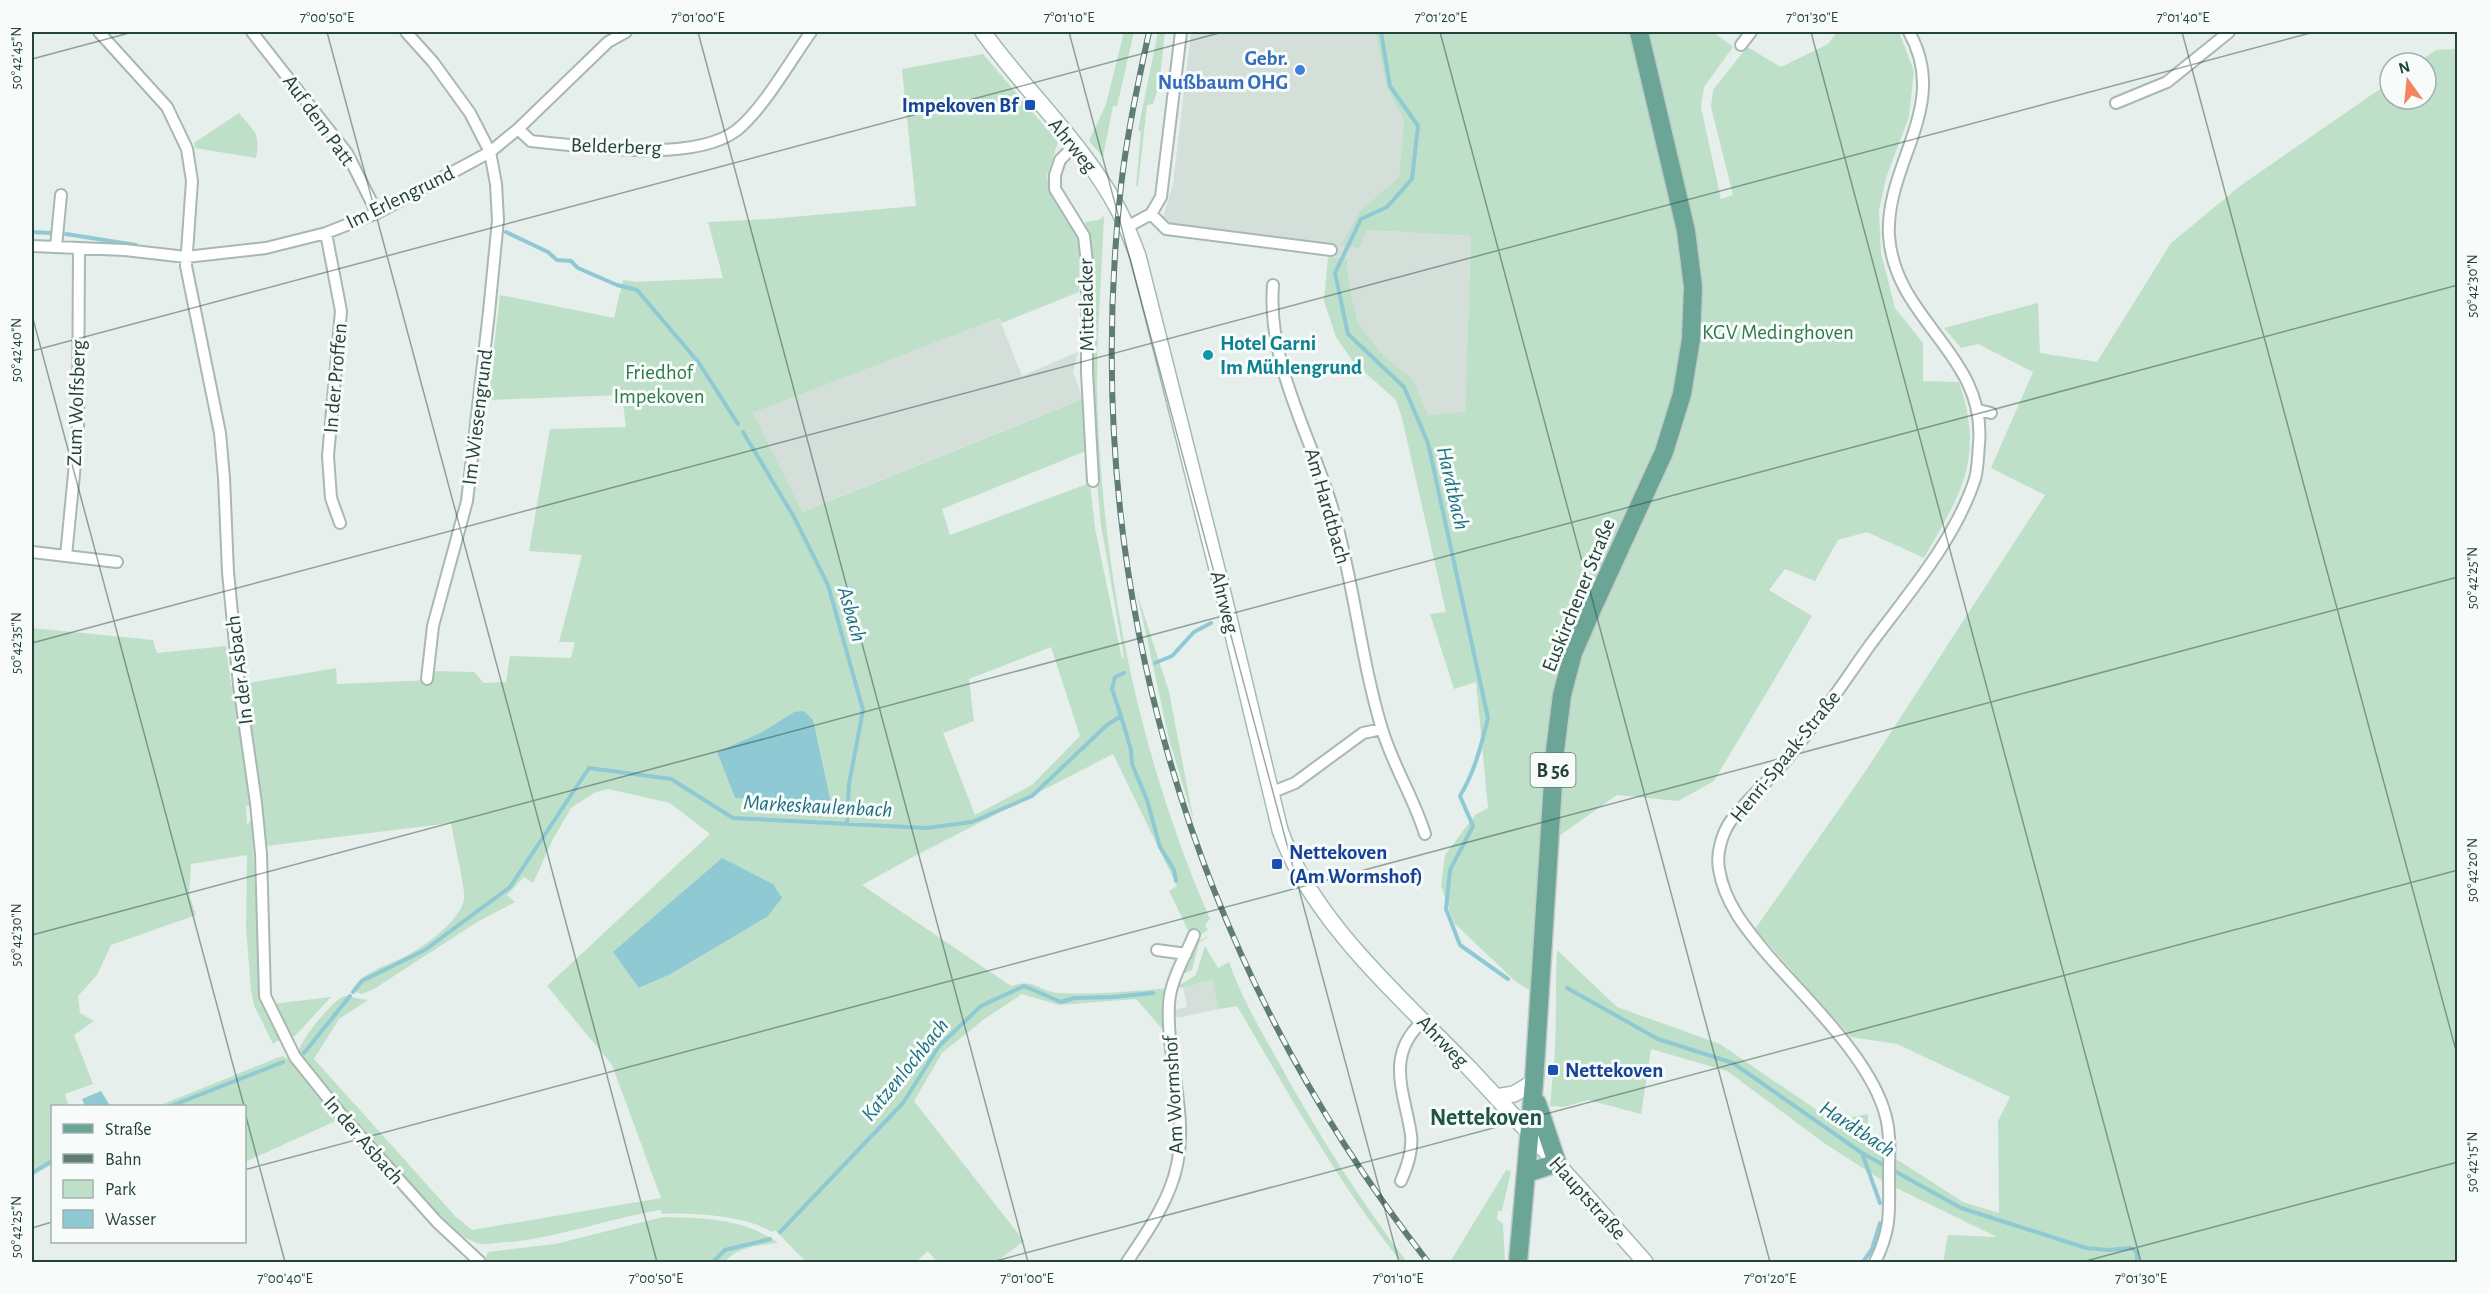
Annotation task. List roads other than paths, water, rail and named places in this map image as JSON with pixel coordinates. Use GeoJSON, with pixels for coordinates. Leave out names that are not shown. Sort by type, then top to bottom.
{"type":"FeatureCollection","features":[{"type":"Feature","properties":{"kind":"main road","name":"Euskirchener Straße"},"geometry":{"type":"LineString","coordinates":[[1518,1263],[1534,1086],[1555,751],[1562,695],[1573,653],[1664,452],[1682,394],[1691,339],[1693,287],[1686,231],[1639,32]]}},
{"type":"Feature","properties":{"kind":"main road"},"geometry":{"type":"LineString","coordinates":[[1527,1173],[1557,1163],[1546,1133],[1534,1086]]}},
{"type":"Feature","properties":{"kind":"street","name":"In der Asbach"},"geometry":{"type":"LineString","coordinates":[[99,32],[167,107],[183,138],[192,181],[186,257],[221,444],[228,572],[239,685],[261,855],[265,996],[295,1058],[344,1118],[437,1222],[480,1263]]}},
{"type":"Feature","properties":{"kind":"street","name":"Auf dem Patt"},"geometry":{"type":"LineString","coordinates":[[252,32],[347,153],[377,213]]}},
{"type":"Feature","properties":{"kind":"street","name":"Im Wiesengrund"},"geometry":{"type":"LineString","coordinates":[[406,32],[433,62],[470,113],[490,152],[496,184],[498,220],[467,501],[433,626],[427,680]]}},
{"type":"Feature","properties":{"kind":"street","name":"Im Erlengrund"},"geometry":{"type":"LineString","coordinates":[[32,246],[125,250],[186,257],[224,255],[266,248],[326,233],[377,213],[490,152],[518,129],[608,42],[626,32]]}},
{"type":"Feature","properties":{"kind":"street","name":"Belderberg"},"geometry":{"type":"LineString","coordinates":[[518,129],[531,141],[652,151],[716,141],[738,129],[759,106],[811,32]]}},
{"type":"Feature","properties":{"kind":"street","name":"Ahrweg"},"geometry":{"type":"LineString","coordinates":[[983,32],[1097,174],[1127,227],[1138,256],[1221,585],[1270,793],[1285,845],[1305,885],[1357,952],[1530,1133]]}},
{"type":"Feature","properties":{"kind":"street"},"geometry":{"type":"LineString","coordinates":[[1127,227],[1151,214],[1161,197],[1171,106],[1176,90],[1181,32]]}},
{"type":"Feature","properties":{"kind":"street"},"geometry":{"type":"LineString","coordinates":[[1741,45],[1751,32]]}},
{"type":"Feature","properties":{"kind":"street","name":"Henri-Spaak-Straße"},"geometry":{"type":"LineString","coordinates":[[1875,1263],[1888,1232],[1889,1153],[1887,1119],[1872,1080],[1852,1052],[1742,925],[1718,868],[1722,836],[1729,823],[1794,750],[1932,560],[1964,507],[1976,474],[1981,428],[1978,410],[1966,375],[1907,296],[1894,264],[1889,235],[1891,206],[1896,183],[1920,118],[1923,94],[1922,72],[1915,41],[1909,32]]}},
{"type":"Feature","properties":{"kind":"street"},"geometry":{"type":"LineString","coordinates":[[2116,103],[2167,82],[2229,32]]}},
{"type":"Feature","properties":{"kind":"street","name":"Mittelacker"},"geometry":{"type":"LineString","coordinates":[[1075,145],[1060,160],[1055,175],[1055,189],[1084,236],[1087,263],[1087,372],[1093,481]]}},
{"type":"Feature","properties":{"kind":"street"},"geometry":{"type":"LineString","coordinates":[[56,248],[61,195]]}},
{"type":"Feature","properties":{"kind":"street"},"geometry":{"type":"LineString","coordinates":[[1151,214],[1166,230],[1330,250]]}},
{"type":"Feature","properties":{"kind":"street","name":"In der Proffen"},"geometry":{"type":"LineString","coordinates":[[326,233],[341,311],[328,456],[331,498],[340,523]]}},
{"type":"Feature","properties":{"kind":"street","name":"Zum Wolfsberg"},"geometry":{"type":"LineString","coordinates":[[66,556],[78,433],[79,249]]}},
{"type":"Feature","properties":{"kind":"street","name":"Am Hardtbach"},"geometry":{"type":"LineString","coordinates":[[1273,285],[1271,310],[1273,329],[1289,390],[1334,514],[1382,729],[1398,774],[1420,818],[1425,834]]}},
{"type":"Feature","properties":{"kind":"street"},"geometry":{"type":"LineString","coordinates":[[1978,410],[1991,413]]}},
{"type":"Feature","properties":{"kind":"street"},"geometry":{"type":"LineString","coordinates":[[32,552],[117,562]]}},
{"type":"Feature","properties":{"kind":"street"},"geometry":{"type":"LineString","coordinates":[[1270,793],[1295,783],[1363,733],[1382,729]]}},
{"type":"Feature","properties":{"kind":"street","name":"Am Wormshof"},"geometry":{"type":"LineString","coordinates":[[1128,1263],[1167,1194],[1177,1166],[1180,1130],[1170,1037],[1169,1003],[1194,935]]}},
{"type":"Feature","properties":{"kind":"street"},"geometry":{"type":"LineString","coordinates":[[1157,950],[1186,954]]}},
{"type":"Feature","properties":{"kind":"street"},"geometry":{"type":"LineString","coordinates":[[1401,1181],[1409,1162],[1411,1137],[1402,1100],[1399,1075],[1404,1046],[1410,1033],[1423,1021]]}},
{"type":"Feature","properties":{"kind":"street"},"geometry":{"type":"LineString","coordinates":[[1496,1097],[1514,1094],[1534,1086]]}},
{"type":"Feature","properties":{"kind":"street","name":"Hauptstraße"},"geometry":{"type":"LineString","coordinates":[[1530,1133],[1646,1263]]}},
{"type":"Feature","properties":{"kind":"water"},"geometry":{"type":"Polygon","coordinates":[[[804,711],[813,720],[831,803],[735,798],[717,752],[762,732],[794,712],[804,711]]]}},
{"type":"Feature","properties":{"kind":"water"},"geometry":{"type":"Polygon","coordinates":[[[722,858],[773,884],[782,898],[767,917],[669,975],[639,988],[613,952],[722,858]]]}},
{"type":"Feature","properties":{"kind":"water"},"geometry":{"type":"Polygon","coordinates":[[[101,1091],[109,1105],[85,1105],[82,1099],[101,1091]]]}},
{"type":"Feature","properties":{"kind":"waterway","name":"Hardtbach"},"geometry":{"type":"LineString","coordinates":[[1381,32],[1390,86],[1418,126],[1412,179],[1387,207],[1361,219],[1335,273],[1348,334],[1404,387],[1428,443],[1488,718],[1474,768],[1460,796],[1473,826],[1450,870],[1446,909],[1460,945],[1508,979]]}},
{"type":"Feature","properties":{"kind":"waterway","name":"Asbach"},"geometry":{"type":"LineString","coordinates":[[32,232],[51,233]]}},
{"type":"Feature","properties":{"kind":"waterway","name":"Asbach"},"geometry":{"type":"LineString","coordinates":[[506,232],[548,252],[557,260],[571,261],[578,268],[617,285],[637,290],[699,363],[738,424]]}},
{"type":"Feature","properties":{"kind":"waterway","name":"Asbach"},"geometry":{"type":"LineString","coordinates":[[66,234],[136,245]]}},
{"type":"Feature","properties":{"kind":"waterway","name":"Asbach"},"geometry":{"type":"LineString","coordinates":[[743,432],[794,517],[828,585],[863,710],[849,784],[847,824]]}},
{"type":"Feature","properties":{"kind":"waterway","name":"Markeskaulenbach"},"geometry":{"type":"LineString","coordinates":[[1155,663],[1172,656],[1194,632],[1211,623]]}},
{"type":"Feature","properties":{"kind":"waterway","name":"Markeskaulenbach"},"geometry":{"type":"LineString","coordinates":[[353,992],[362,981],[425,950],[510,887],[589,768],[671,779],[733,818],[926,828],[972,822],[1032,796],[1107,725],[1121,716],[1112,689],[1115,677],[1124,673]]}},
{"type":"Feature","properties":{"kind":"waterway","name":"Katzenlochbach"},"geometry":{"type":"LineString","coordinates":[[1121,716],[1131,750],[1132,764],[1147,800],[1160,847],[1174,870],[1176,881]]}},
{"type":"Feature","properties":{"kind":"waterway","name":"Katzenlochbach"},"geometry":{"type":"LineString","coordinates":[[780,1232],[903,1103],[939,1046],[981,1006],[1024,986],[1061,1002],[1074,998],[1153,993]]}},
{"type":"Feature","properties":{"kind":"waterway","name":"Hardtbach"},"geometry":{"type":"LineString","coordinates":[[1567,988],[1658,1039],[1733,1063],[1862,1153],[1961,1208],[2086,1248],[2109,1250],[2131,1248],[2137,1252],[2137,1262]]}},
{"type":"Feature","properties":{"kind":"waterway","name":"Markeskaulenbach"},"geometry":{"type":"LineString","coordinates":[[304,1053],[350,996]]}},
{"type":"Feature","properties":{"kind":"waterway","name":"Markeskaulenbach"},"geometry":{"type":"LineString","coordinates":[[174,1105],[283,1062]]}},
{"type":"Feature","properties":{"kind":"waterway"},"geometry":{"type":"LineString","coordinates":[[1862,1153],[1880,1203]]}},
{"type":"Feature","properties":{"kind":"waterway","name":"Markeskaulenbach"},"geometry":{"type":"LineString","coordinates":[[32,1173],[51,1162]]}},
{"type":"Feature","properties":{"kind":"waterway"},"geometry":{"type":"LineString","coordinates":[[1863,1262],[1872,1249],[1880,1223]]}},
{"type":"Feature","properties":{"kind":"waterway","name":"Katzenlochbach"},"geometry":{"type":"LineString","coordinates":[[713,1262],[725,1250],[770,1239]]}},
{"type":"Feature","properties":{"kind":"railway"},"geometry":{"type":"LineString","coordinates":[[1149,32],[1121,186],[1112,331],[1117,475],[1136,616],[1168,754],[1214,889],[1272,1019],[1344,1143],[1428,1262]]}},
{"type":"Feature","properties":{"kind":"place","name":"Gebr. Nußbaum OHG"},"geometry":{"type":"Point","coordinates":[1300,70]}},
{"type":"Feature","properties":{"kind":"place","name":"Impekoven Bf"},"geometry":{"type":"Point","coordinates":[1030,105]}},
{"type":"Feature","properties":{"kind":"place","name":"Hotel Garni Im Mühlengrund"},"geometry":{"type":"Point","coordinates":[1208,355]}},
{"type":"Feature","properties":{"kind":"place","name":"Nettekoven (Am Wormshof)"},"geometry":{"type":"Point","coordinates":[1277,864]}},
{"type":"Feature","properties":{"kind":"place","name":"Nettekoven"},"geometry":{"type":"Point","coordinates":[1553,1070]}},
{"type":"Feature","properties":{"kind":"district","name":"Nettekoven"},"geometry":{"type":"Point","coordinates":[1486,1117]}},
{"type":"Feature","properties":{"kind":"park label","name":"KGV Medinghoven"},"geometry":{"type":"Point","coordinates":[1778,332]}},
{"type":"Feature","properties":{"kind":"park label","name":"Friedhof Impekoven"},"geometry":{"type":"Point","coordinates":[659,384]}}]}
